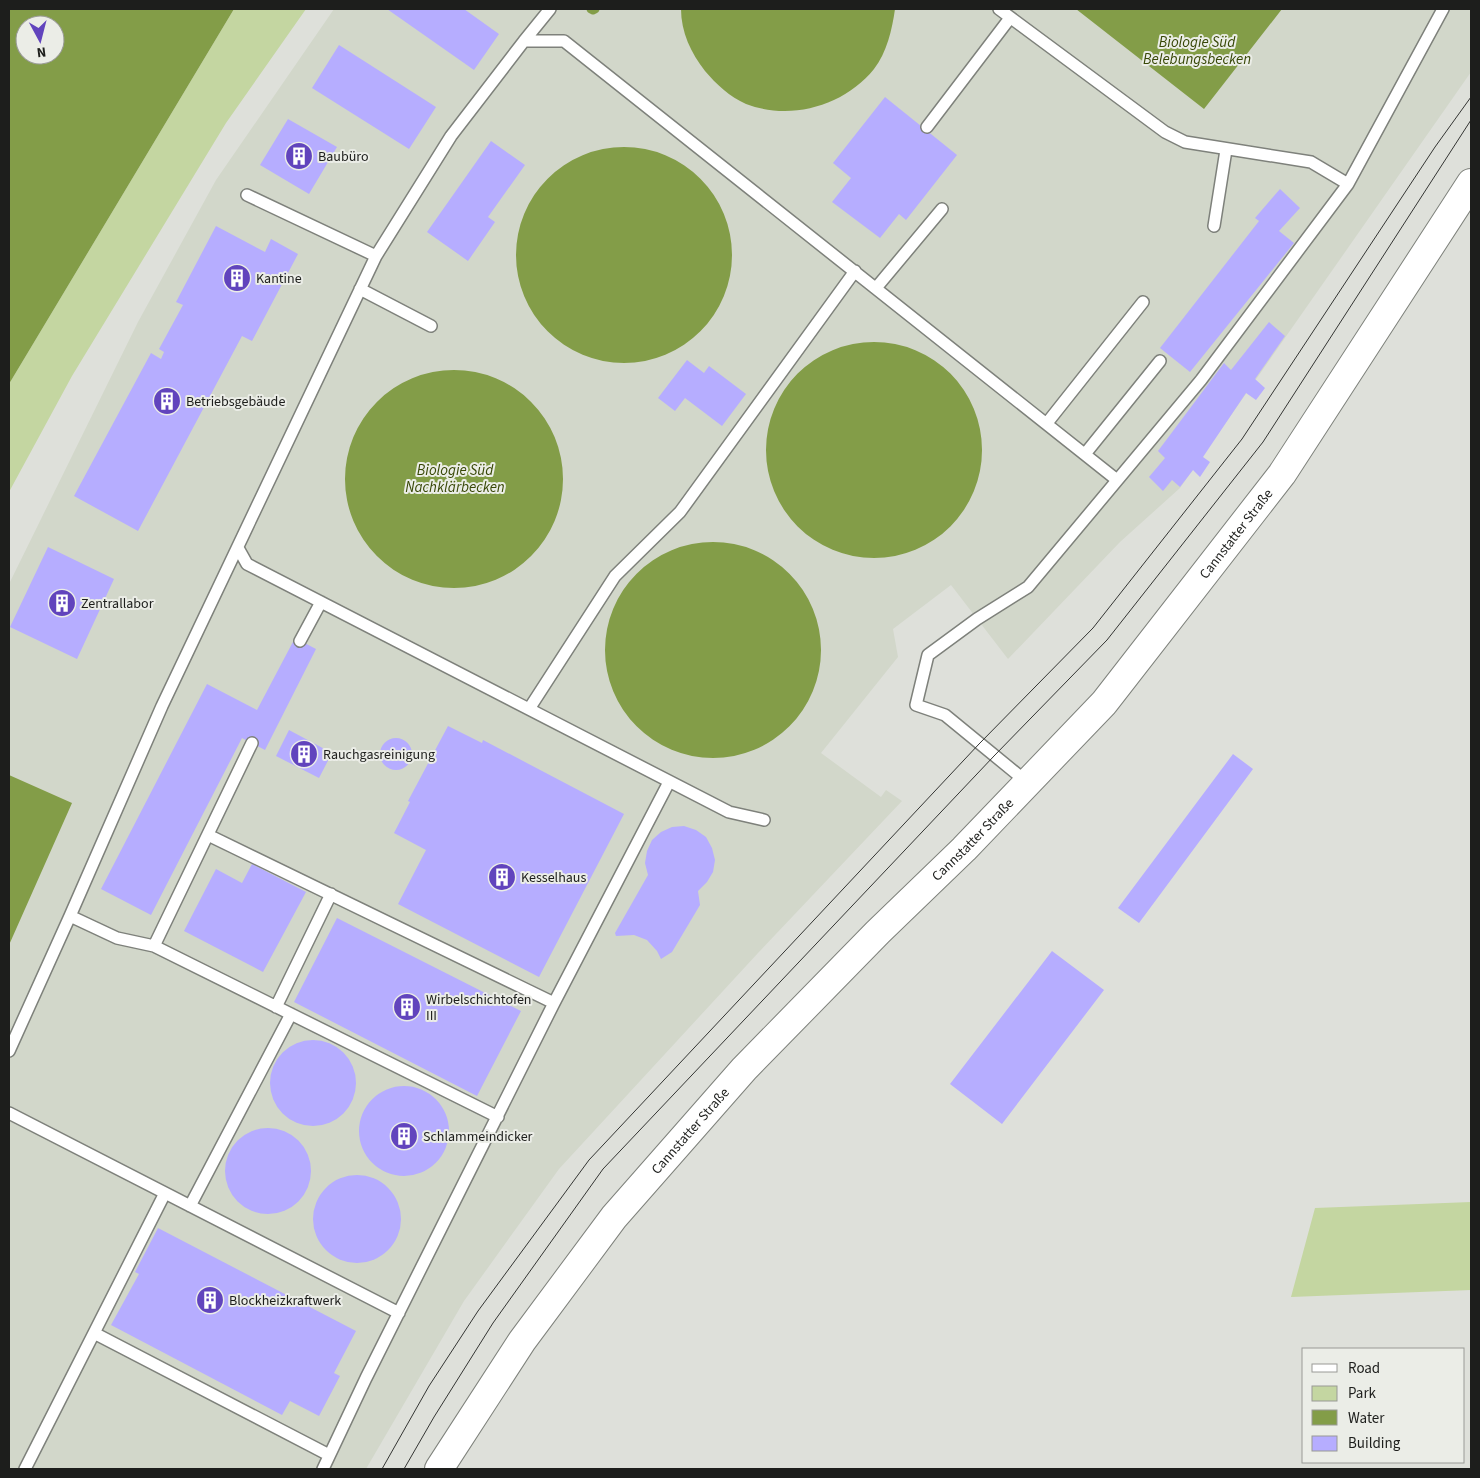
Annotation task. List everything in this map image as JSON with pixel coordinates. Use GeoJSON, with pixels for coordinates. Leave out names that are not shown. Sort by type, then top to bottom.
{"type":"FeatureCollection","features":[{"type":"Feature","properties":{"kind":"main road","name":"Cannstatter Straße"},"geometry":{"type":"LineString","coordinates":[[440,1469],[522,1341],[614,1216],[744,1069],[878,932],[964,849],[1104,703],[1282,474],[1471,182]]}},
{"type":"Feature","properties":{"kind":"lane"},"geometry":{"type":"LineString","coordinates":[[9,1051],[162,706],[376,256],[451,136],[550,9]]}},
{"type":"Feature","properties":{"kind":"lane"},"geometry":{"type":"LineString","coordinates":[[999,9],[1165,132],[1185,142],[1311,162],[1348,184]]}},
{"type":"Feature","properties":{"kind":"lane"},"geometry":{"type":"LineString","coordinates":[[1028,783],[945,715],[916,705],[928,656],[977,619],[1028,587],[1201,380],[1348,184],[1443,9]]}},
{"type":"Feature","properties":{"kind":"lane"},"geometry":{"type":"LineString","coordinates":[[928,127],[1010,18]]}},
{"type":"Feature","properties":{"kind":"lane"},"geometry":{"type":"LineString","coordinates":[[524,41],[564,41],[1117,480]]}},
{"type":"Feature","properties":{"kind":"lane"},"geometry":{"type":"LineString","coordinates":[[1214,226],[1226,150]]}},
{"type":"Feature","properties":{"kind":"lane"},"geometry":{"type":"LineString","coordinates":[[247,194],[376,256]]}},
{"type":"Feature","properties":{"kind":"lane"},"geometry":{"type":"LineString","coordinates":[[876,288],[942,209]]}},
{"type":"Feature","properties":{"kind":"lane"},"geometry":{"type":"LineString","coordinates":[[529,710],[615,576],[680,512],[856,271]]}},
{"type":"Feature","properties":{"kind":"lane"},"geometry":{"type":"LineString","coordinates":[[360,289],[431,326]]}},
{"type":"Feature","properties":{"kind":"lane"},"geometry":{"type":"LineString","coordinates":[[1047,423],[1143,302]]}},
{"type":"Feature","properties":{"kind":"lane"},"geometry":{"type":"LineString","coordinates":[[1085,454],[1160,361]]}},
{"type":"Feature","properties":{"kind":"lane"},"geometry":{"type":"LineString","coordinates":[[238,548],[247,564],[529,710],[729,812],[764,820]]}},
{"type":"Feature","properties":{"kind":"lane"},"geometry":{"type":"LineString","coordinates":[[300,641],[321,602]]}},
{"type":"Feature","properties":{"kind":"lane"},"geometry":{"type":"LineString","coordinates":[[154,946],[252,744]]}},
{"type":"Feature","properties":{"kind":"lane"},"geometry":{"type":"LineString","coordinates":[[323,1469],[554,1003],[669,782]]}},
{"type":"Feature","properties":{"kind":"lane"},"geometry":{"type":"LineString","coordinates":[[208,835],[554,1003]]}},
{"type":"Feature","properties":{"kind":"lane"},"geometry":{"type":"LineString","coordinates":[[276,1006],[331,894]]}},
{"type":"Feature","properties":{"kind":"lane"},"geometry":{"type":"LineString","coordinates":[[70,916],[116,938],[154,946],[498,1117]]}},
{"type":"Feature","properties":{"kind":"lane"},"geometry":{"type":"LineString","coordinates":[[190,1206],[292,1014]]}},
{"type":"Feature","properties":{"kind":"lane"},"geometry":{"type":"LineString","coordinates":[[9,1113],[399,1313]]}},
{"type":"Feature","properties":{"kind":"lane"},"geometry":{"type":"LineString","coordinates":[[25,1469],[165,1193]]}},
{"type":"Feature","properties":{"kind":"lane"},"geometry":{"type":"LineString","coordinates":[[94,1333],[329,1455]]}},
{"type":"Feature","properties":{"kind":"shaded area"},"geometry":{"type":"Polygon","coordinates":[[[334,9],[1471,9],[1471,72],[1180,488],[1120,542],[1008,659],[951,585],[893,629],[898,657],[821,753],[881,797],[886,790],[902,801],[758,953],[559,1169],[464,1301],[366,1469],[9,1469],[9,584],[138,322],[216,180],[334,9]]]}},
{"type":"Feature","properties":{"kind":"green space"},"geometry":{"type":"Polygon","coordinates":[[[234,9],[306,9],[226,123],[72,376],[9,492],[9,384],[234,9]]]}},
{"type":"Feature","properties":{"kind":"green space"},"geometry":{"type":"Polygon","coordinates":[[[1471,1202],[1471,1290],[1291,1297],[1315,1208],[1471,1202]]]}},
{"type":"Feature","properties":{"kind":"water"},"geometry":{"type":"Polygon","coordinates":[[[9,9],[234,9],[9,384],[9,9]]]}},
{"type":"Feature","properties":{"kind":"water"},"geometry":{"type":"Polygon","coordinates":[[[681,9],[895,9],[886,48],[879,62],[862,82],[832,101],[816,107],[781,111],[763,109],[746,104],[729,94],[714,81],[691,50],[681,18],[681,9]]]}},
{"type":"Feature","properties":{"kind":"water","name":"Biologie Süd Belebungsbecken"},"geometry":{"type":"Polygon","coordinates":[[[1076,9],[1282,9],[1204,109],[1076,9]]]}},
{"type":"Feature","properties":{"kind":"water"},"geometry":{"type":"Polygon","coordinates":[[[613,147],[635,147],[665,155],[684,165],[701,178],[714,195],[724,214],[732,244],[732,266],[724,296],[714,315],[701,332],[684,345],[655,359],[635,363],[613,363],[593,359],[573,350],[555,339],[540,324],[520,286],[516,266],[516,244],[520,224],[529,204],[540,186],[555,171],[593,151],[613,147]]]}},
{"type":"Feature","properties":{"kind":"water"},"geometry":{"type":"Polygon","coordinates":[[[863,342],[885,342],[915,350],[934,360],[951,373],[964,390],[974,409],[982,439],[982,461],[974,491],[964,510],[951,527],[934,540],[905,554],[885,558],[863,558],[843,554],[823,545],[805,534],[790,519],[770,481],[766,461],[766,439],[770,419],[779,399],[790,381],[805,366],[843,346],[863,342]]]}},
{"type":"Feature","properties":{"kind":"water","name":"Biologie Süd Nachklärbecken"},"geometry":{"type":"Polygon","coordinates":[[[454,370],[486,375],[496,379],[505,383],[531,402],[550,428],[554,437],[558,447],[563,479],[558,511],[554,521],[550,530],[531,556],[505,575],[496,579],[486,583],[454,588],[422,583],[412,579],[403,575],[377,556],[358,530],[354,521],[350,511],[345,479],[350,447],[354,437],[358,428],[377,402],[403,383],[412,379],[422,375],[454,370]]]}},
{"type":"Feature","properties":{"kind":"water"},"geometry":{"type":"Polygon","coordinates":[[[724,542],[754,550],[764,555],[782,566],[797,581],[813,609],[821,639],[821,661],[813,691],[797,719],[782,734],[754,750],[734,756],[702,758],[672,750],[662,745],[644,734],[629,719],[613,691],[607,671],[605,639],[613,609],[618,599],[629,581],[644,566],[672,550],[692,544],[724,542]]]}},
{"type":"Feature","properties":{"kind":"water"},"geometry":{"type":"Polygon","coordinates":[[[9,775],[72,803],[9,945],[9,775]]]}},
{"type":"Feature","properties":{"kind":"building"},"geometry":{"type":"Polygon","coordinates":[[[387,9],[464,9],[499,34],[474,70],[387,9]]]}},
{"type":"Feature","properties":{"kind":"building"},"geometry":{"type":"Polygon","coordinates":[[[339,45],[436,107],[409,149],[312,88],[339,45]]]}},
{"type":"Feature","properties":{"kind":"building"},"geometry":{"type":"Polygon","coordinates":[[[885,97],[957,155],[906,220],[899,214],[880,238],[832,202],[851,178],[833,163],[885,97]]]}},
{"type":"Feature","properties":{"kind":"building","name":"Baubüro"},"geometry":{"type":"Polygon","coordinates":[[[288,119],[337,147],[309,194],[260,165],[288,119]]]}},
{"type":"Feature","properties":{"kind":"building"},"geometry":{"type":"Polygon","coordinates":[[[491,141],[525,165],[488,217],[495,222],[468,261],[427,232],[491,141]]]}},
{"type":"Feature","properties":{"kind":"building"},"geometry":{"type":"Polygon","coordinates":[[[1280,189],[1300,208],[1279,231],[1294,243],[1190,372],[1160,348],[1259,221],[1255,218],[1280,189]]]}},
{"type":"Feature","properties":{"kind":"building"},"geometry":{"type":"Polygon","coordinates":[[[216,226],[265,252],[271,239],[298,254],[252,341],[242,336],[138,531],[74,496],[151,353],[161,359],[164,352],[159,349],[183,305],[176,302],[216,226]]]}},
{"type":"Feature","properties":{"kind":"building"},"geometry":{"type":"Polygon","coordinates":[[[1269,322],[1285,336],[1255,379],[1265,388],[1256,400],[1246,393],[1203,457],[1210,462],[1200,477],[1193,470],[1180,487],[1172,480],[1163,491],[1149,477],[1165,458],[1158,451],[1224,363],[1231,370],[1269,322]]]}},
{"type":"Feature","properties":{"kind":"building"},"geometry":{"type":"Polygon","coordinates":[[[687,360],[704,373],[709,366],[746,394],[722,426],[685,398],[675,411],[658,398],[687,360]]]}},
{"type":"Feature","properties":{"kind":"building","name":"Zentrallabor"},"geometry":{"type":"Polygon","coordinates":[[[48,547],[114,579],[77,659],[10,627],[48,547]]]}},
{"type":"Feature","properties":{"kind":"building"},"geometry":{"type":"Polygon","coordinates":[[[295,638],[316,649],[265,750],[242,738],[151,915],[101,889],[207,684],[257,710],[295,638]]]}},
{"type":"Feature","properties":{"kind":"building","name":"Kesselhaus"},"geometry":{"type":"Polygon","coordinates":[[[448,726],[482,743],[483,740],[624,814],[539,977],[398,904],[426,850],[394,833],[410,802],[408,801],[448,726]]]}},
{"type":"Feature","properties":{"kind":"building","name":"Rauchgasreinigung"},"geometry":{"type":"Polygon","coordinates":[[[289,730],[332,753],[319,778],[276,756],[289,730]]]}},
{"type":"Feature","properties":{"kind":"building"},"geometry":{"type":"Polygon","coordinates":[[[396,738],[408,742],[412,754],[408,766],[396,770],[384,766],[380,754],[384,742],[396,738]]]}},
{"type":"Feature","properties":{"kind":"building"},"geometry":{"type":"Polygon","coordinates":[[[1233,754],[1253,769],[1139,923],[1118,908],[1233,754]]]}},
{"type":"Feature","properties":{"kind":"building"},"geometry":{"type":"Polygon","coordinates":[[[684,826],[696,830],[706,837],[712,848],[715,860],[713,872],[698,891],[700,905],[672,952],[661,959],[657,951],[647,940],[634,935],[616,936],[615,933],[648,875],[645,863],[647,851],[652,840],[661,832],[672,827],[684,826]]]}},
{"type":"Feature","properties":{"kind":"building"},"geometry":{"type":"Polygon","coordinates":[[[252,864],[306,892],[263,972],[184,931],[216,869],[242,883],[252,864]]]}},
{"type":"Feature","properties":{"kind":"building","name":"Wirbelschichtofen III"},"geometry":{"type":"Polygon","coordinates":[[[337,918],[521,1011],[477,1096],[294,1002],[337,918]]]}},
{"type":"Feature","properties":{"kind":"building"},"geometry":{"type":"Polygon","coordinates":[[[1052,951],[1104,990],[1002,1124],[950,1084],[1052,951]]]}},
{"type":"Feature","properties":{"kind":"building"},"geometry":{"type":"Polygon","coordinates":[[[313,1040],[329,1043],[337,1047],[349,1059],[353,1067],[356,1083],[353,1099],[349,1107],[337,1119],[329,1123],[313,1126],[297,1123],[289,1119],[277,1107],[273,1099],[270,1083],[273,1067],[277,1059],[289,1047],[297,1043],[313,1040]]]}},
{"type":"Feature","properties":{"kind":"building","name":"Schlammeindicker"},"geometry":{"type":"Polygon","coordinates":[[[404,1086],[421,1089],[436,1099],[446,1114],[449,1131],[446,1148],[436,1163],[421,1173],[404,1176],[387,1173],[372,1163],[362,1148],[359,1131],[362,1114],[372,1099],[387,1089],[404,1086]]]}},
{"type":"Feature","properties":{"kind":"building"},"geometry":{"type":"Polygon","coordinates":[[[268,1128],[284,1131],[292,1135],[304,1147],[308,1155],[311,1171],[308,1187],[304,1195],[292,1207],[284,1211],[268,1214],[252,1211],[244,1207],[232,1195],[228,1187],[225,1171],[228,1155],[232,1147],[244,1135],[252,1131],[268,1128]]]}},
{"type":"Feature","properties":{"kind":"building"},"geometry":{"type":"Polygon","coordinates":[[[348,1175],[366,1175],[382,1182],[394,1194],[401,1210],[401,1228],[394,1244],[382,1256],[366,1263],[348,1263],[332,1256],[320,1244],[313,1228],[313,1210],[320,1194],[332,1182],[348,1175]]]}},
{"type":"Feature","properties":{"kind":"building","name":"Blockheizkraftwerk"},"geometry":{"type":"Polygon","coordinates":[[[158,1228],[356,1331],[334,1373],[340,1376],[319,1416],[290,1401],[282,1415],[111,1325],[139,1274],[135,1272],[158,1228]]]}},
{"type":"Feature","properties":{"kind":"waterway"},"geometry":{"type":"LineString","coordinates":[[591,9],[595,9]]}},
{"type":"Feature","properties":{"kind":"tram line"},"geometry":{"type":"LineString","coordinates":[[382,1469],[429,1386],[478,1311],[589,1160],[979,744],[1093,628],[1242,439],[1435,147],[1471,97]]}},
{"type":"Feature","properties":{"kind":"tram line"},"geometry":{"type":"LineString","coordinates":[[404,1469],[493,1323],[603,1169],[994,756],[1107,640],[1263,442],[1471,120]]}},
{"type":"Feature","properties":{"kind":"place","name":"Baubüro"},"geometry":{"type":"Point","coordinates":[299,156]}},
{"type":"Feature","properties":{"kind":"place","name":"Kantine"},"geometry":{"type":"Point","coordinates":[237,278]}},
{"type":"Feature","properties":{"kind":"place","name":"Betriebsgebäude"},"geometry":{"type":"Point","coordinates":[167,401]}},
{"type":"Feature","properties":{"kind":"place","name":"Zentrallabor"},"geometry":{"type":"Point","coordinates":[62,603]}},
{"type":"Feature","properties":{"kind":"place","name":"Rauchgasreinigung"},"geometry":{"type":"Point","coordinates":[304,754]}},
{"type":"Feature","properties":{"kind":"place","name":"Kesselhaus"},"geometry":{"type":"Point","coordinates":[502,877]}},
{"type":"Feature","properties":{"kind":"place","name":"Wirbelschichtofen III"},"geometry":{"type":"Point","coordinates":[407,1007]}},
{"type":"Feature","properties":{"kind":"place","name":"Schlammeindicker"},"geometry":{"type":"Point","coordinates":[404,1136]}},
{"type":"Feature","properties":{"kind":"place","name":"Blockheizkraftwerk"},"geometry":{"type":"Point","coordinates":[210,1300]}}]}
